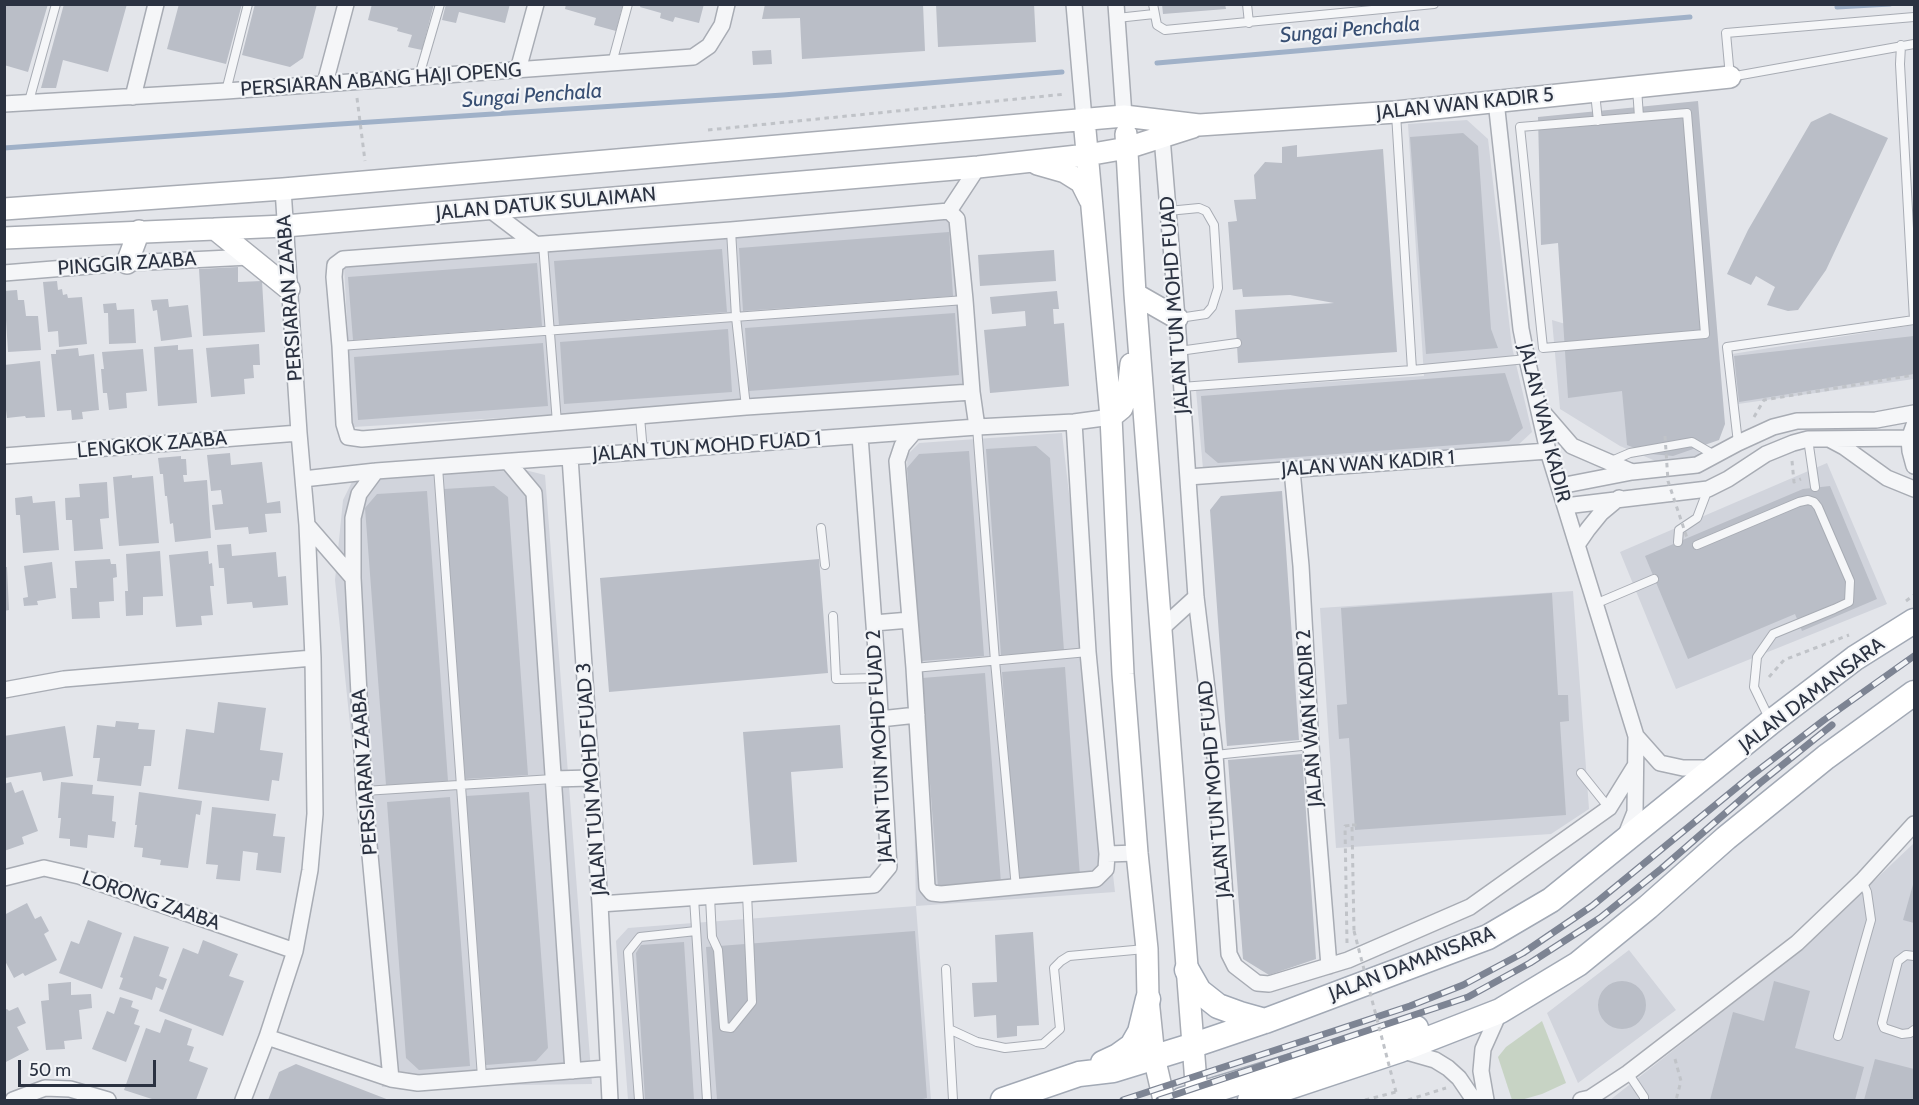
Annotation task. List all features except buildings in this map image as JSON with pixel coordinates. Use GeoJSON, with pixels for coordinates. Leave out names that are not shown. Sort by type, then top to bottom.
{"type":"FeatureCollection","features":[{"type":"Feature","properties":{"kind":"main road","name":"JALAN WAN KADIR 5"},"geometry":{"type":"LineString","coordinates":[[1124,116],[1199,124],[1395,112],[1730,77]]}},
{"type":"Feature","properties":{"kind":"main road","name":"JALAN DATUK SULAIMAN"},"geometry":{"type":"LineString","coordinates":[[4,209],[284,189],[1124,116]]}},
{"type":"Feature","properties":{"kind":"main road","name":"JALAN TUN MOHD FUAD"},"geometry":{"type":"LineString","coordinates":[[1124,116],[1136,304],[1187,970],[1191,1046],[1189,1098]]}},
{"type":"Feature","properties":{"kind":"main road"},"geometry":{"type":"LineString","coordinates":[[1084,119],[1111,417],[1123,674],[1147,949],[1148,999],[1154,1057],[1164,1101]]}},
{"type":"Feature","properties":{"kind":"main road","name":"JALAN WAN KADIR 5"},"geometry":{"type":"LineString","coordinates":[[1087,155],[1127,148],[1199,124]]}},
{"type":"Feature","properties":{"kind":"main road","name":"JALAN DATUK SULAIMAN"},"geometry":{"type":"LineString","coordinates":[[4,238],[285,226],[978,167],[1087,155]]}},
{"type":"Feature","properties":{"kind":"main road"},"geometry":{"type":"LineString","coordinates":[[1028,162],[1065,172],[1081,182],[1091,201]]}},
{"type":"Feature","properties":{"kind":"main road"},"geometry":{"type":"LineString","coordinates":[[215,229],[289,289]]}},
{"type":"Feature","properties":{"kind":"main road"},"geometry":{"type":"LineString","coordinates":[[127,263],[139,231]]}},
{"type":"Feature","properties":{"kind":"main road"},"geometry":{"type":"LineString","coordinates":[[1111,417],[1122,408],[1128,391],[1136,304],[1177,318]]}},
{"type":"Feature","properties":{"kind":"main road","name":"JALAN DAMANSARA"},"geometry":{"type":"LineString","coordinates":[[1003,1101],[1079,1074],[1113,1070],[1265,1021],[1488,937],[1551,900],[1771,722],[1855,658],[1910,611]]}},
{"type":"Feature","properties":{"kind":"main road"},"geometry":{"type":"LineString","coordinates":[[1250,1101],[1400,1050],[1500,1011],[1578,964],[1817,764],[1914,693]]}},
{"type":"Feature","properties":{"kind":"main road"},"geometry":{"type":"LineString","coordinates":[[1187,970],[1199,991],[1218,1006],[1265,1021]]}},
{"type":"Feature","properties":{"kind":"main road"},"geometry":{"type":"LineString","coordinates":[[1079,1074],[1118,1056],[1132,1046],[1140,1032],[1148,999]]}},
{"type":"Feature","properties":{"kind":"main road"},"geometry":{"type":"LineString","coordinates":[[1189,1098],[1452,1017],[1500,1011]]}},
{"type":"Feature","properties":{"kind":"street"},"geometry":{"type":"LineString","coordinates":[[133,97],[156,4]]}},
{"type":"Feature","properties":{"kind":"street"},"geometry":{"type":"LineString","coordinates":[[325,83],[346,4]]}},
{"type":"Feature","properties":{"kind":"street"},"geometry":{"type":"LineString","coordinates":[[518,70],[536,4]]}},
{"type":"Feature","properties":{"kind":"street","name":"PERSIARAN ABANG HAJI OPENG"},"geometry":{"type":"LineString","coordinates":[[4,104],[225,91],[693,57],[709,46],[722,25],[727,4]]}},
{"type":"Feature","properties":{"kind":"street"},"geometry":{"type":"LineString","coordinates":[[1074,4],[1084,119]]}},
{"type":"Feature","properties":{"kind":"street","name":"JALAN TUN MOHD FUAD"},"geometry":{"type":"LineString","coordinates":[[1116,11],[1124,116]]}},
{"type":"Feature","properties":{"kind":"street","name":"JALAN WAN KADIR"},"geometry":{"type":"LineString","coordinates":[[1496,101],[1521,329],[1537,405],[1548,451],[1636,735],[1635,812],[1624,843]]}},
{"type":"Feature","properties":{"kind":"street","name":"JALAN TUN MOHD FUAD"},"geometry":{"type":"LineString","coordinates":[[1162,137],[1196,597],[1215,755],[1229,954],[1235,966],[1257,982],[1269,984],[1348,960],[1470,907],[1609,808],[1635,766]]}},
{"type":"Feature","properties":{"kind":"street"},"geometry":{"type":"LineString","coordinates":[[949,211],[978,167]]}},
{"type":"Feature","properties":{"kind":"street","name":"PERSIARAN ZAABA"},"geometry":{"type":"LineString","coordinates":[[243,1101],[295,951],[310,870],[315,814],[313,658],[307,525],[289,289],[284,189]]}},
{"type":"Feature","properties":{"kind":"street"},"geometry":{"type":"LineString","coordinates":[[489,209],[539,244]]}},
{"type":"Feature","properties":{"kind":"street"},"geometry":{"type":"LineString","coordinates":[[972,392],[746,407],[362,439],[348,437],[344,424],[335,266],[343,259],[949,211],[957,219],[977,427]]}},
{"type":"Feature","properties":{"kind":"street","name":"PINGGIR ZAABA"},"geometry":{"type":"LineString","coordinates":[[4,273],[127,263],[250,257]]}},
{"type":"Feature","properties":{"kind":"street"},"geometry":{"type":"LineString","coordinates":[[1537,405],[1572,446],[1632,472]]}},
{"type":"Feature","properties":{"kind":"street"},"geometry":{"type":"LineString","coordinates":[[1560,486],[1632,472],[1697,465],[1773,427],[1797,421],[1876,420],[1914,413]]}},
{"type":"Feature","properties":{"kind":"street","name":"JALAN TUN MOHD FUAD 1"},"geometry":{"type":"LineString","coordinates":[[303,479],[376,471],[977,427],[1074,422],[1111,417]]}},
{"type":"Feature","properties":{"kind":"street"},"geometry":{"type":"LineString","coordinates":[[1074,422],[1089,652],[1107,854],[1137,853]]}},
{"type":"Feature","properties":{"kind":"street","name":"JALAN TUN MOHD FUAD 2"},"geometry":{"type":"LineString","coordinates":[[914,432],[902,447],[897,461],[914,668],[927,887],[932,893],[941,894],[1096,879],[1106,869],[1107,854]]}},
{"type":"Feature","properties":{"kind":"street","name":"LENGKOK ZAABA"},"geometry":{"type":"LineString","coordinates":[[4,456],[299,433]]}},
{"type":"Feature","properties":{"kind":"street"},"geometry":{"type":"LineString","coordinates":[[1565,506],[1708,489],[1766,454],[1793,442],[1808,440],[1912,434],[1910,451],[1914,466]]}},
{"type":"Feature","properties":{"kind":"street","name":"JALAN TUN MOHD FUAD 2"},"geometry":{"type":"LineString","coordinates":[[600,904],[874,885],[889,867],[860,436]]}},
{"type":"Feature","properties":{"kind":"street"},"geometry":{"type":"LineString","coordinates":[[1826,438],[1844,447],[1887,478],[1914,489]]}},
{"type":"Feature","properties":{"kind":"street","name":"JALAN WAN KADIR 1"},"geometry":{"type":"LineString","coordinates":[[1188,477],[1548,451]]}},
{"type":"Feature","properties":{"kind":"street","name":"JALAN TUN MOHD FUAD 3"},"geometry":{"type":"LineString","coordinates":[[570,457],[600,904],[610,1101]]}},
{"type":"Feature","properties":{"kind":"street"},"geometry":{"type":"LineString","coordinates":[[508,462],[534,494],[573,1071]]}},
{"type":"Feature","properties":{"kind":"street","name":"JALAN WAN KADIR 2"},"geometry":{"type":"LineString","coordinates":[[1292,470],[1301,566],[1311,745],[1329,966]]}},
{"type":"Feature","properties":{"kind":"street","name":"PERSIARAN ZAABA"},"geometry":{"type":"LineString","coordinates":[[376,471],[359,494],[353,518],[353,578],[364,791],[392,1079]]}},
{"type":"Feature","properties":{"kind":"street"},"geometry":{"type":"LineString","coordinates":[[1577,545],[1601,513],[1619,498]]}},
{"type":"Feature","properties":{"kind":"street"},"geometry":{"type":"LineString","coordinates":[[307,525],[353,578]]}},
{"type":"Feature","properties":{"kind":"street"},"geometry":{"type":"LineString","coordinates":[[1161,629],[1196,597]]}},
{"type":"Feature","properties":{"kind":"street"},"geometry":{"type":"LineString","coordinates":[[874,623],[910,620]]}},
{"type":"Feature","properties":{"kind":"street"},"geometry":{"type":"LineString","coordinates":[[4,690],[64,679],[313,658]]}},
{"type":"Feature","properties":{"kind":"street"},"geometry":{"type":"LineString","coordinates":[[880,719],[917,716]]}},
{"type":"Feature","properties":{"kind":"street","name":"JALAN WAN KADIR"},"geometry":{"type":"LineString","coordinates":[[1636,735],[1660,763],[1683,768],[1716,768]]}},
{"type":"Feature","properties":{"kind":"street"},"geometry":{"type":"LineString","coordinates":[[553,779],[591,778]]}},
{"type":"Feature","properties":{"kind":"street"},"geometry":{"type":"LineString","coordinates":[[1581,1101],[1590,1098],[1628,1073],[1797,943],[1862,881],[1914,824]]}},
{"type":"Feature","properties":{"kind":"street","name":"LORONG ZAABA"},"geometry":{"type":"LineString","coordinates":[[4,878],[44,868],[79,876],[295,951]]}},
{"type":"Feature","properties":{"kind":"street"},"geometry":{"type":"LineString","coordinates":[[1486,1101],[1480,1071],[1483,1049],[1500,1011]]}},
{"type":"Feature","properties":{"kind":"street"},"geometry":{"type":"LineString","coordinates":[[267,1037],[392,1079],[418,1083],[607,1068]]}},
{"type":"Feature","properties":{"kind":"street"},"geometry":{"type":"LineString","coordinates":[[1400,1050],[1435,1060],[1448,1068],[1463,1083],[1474,1101]]}},
{"type":"Feature","properties":{"kind":"street"},"geometry":{"type":"LineString","coordinates":[[14,1101],[45,1088],[70,1089],[108,1101]]}},
{"type":"Feature","properties":{"kind":"lane"},"geometry":{"type":"LineString","coordinates":[[29,102],[56,4]]}},
{"type":"Feature","properties":{"kind":"lane"},"geometry":{"type":"LineString","coordinates":[[225,91],[248,4]]}},
{"type":"Feature","properties":{"kind":"lane"},"geometry":{"type":"LineString","coordinates":[[419,76],[440,4]]}},
{"type":"Feature","properties":{"kind":"lane"},"geometry":{"type":"LineString","coordinates":[[612,63],[628,4]]}},
{"type":"Feature","properties":{"kind":"lane"},"geometry":{"type":"LineString","coordinates":[[1153,4],[1156,26],[1165,30],[1434,4]]}},
{"type":"Feature","properties":{"kind":"lane"},"geometry":{"type":"LineString","coordinates":[[1247,4],[1249,23]]}},
{"type":"Feature","properties":{"kind":"lane"},"geometry":{"type":"LineString","coordinates":[[1116,11],[1154,14]]}},
{"type":"Feature","properties":{"kind":"lane"},"geometry":{"type":"LineString","coordinates":[[1914,17],[1726,33],[1730,77],[1914,44]]}},
{"type":"Feature","properties":{"kind":"lane"},"geometry":{"type":"LineString","coordinates":[[1738,443],[1727,347],[1914,320],[1900,64],[1901,45]]}},
{"type":"Feature","properties":{"kind":"lane"},"geometry":{"type":"LineString","coordinates":[[1636,86],[1639,117]]}},
{"type":"Feature","properties":{"kind":"lane"},"geometry":{"type":"LineString","coordinates":[[1595,91],[1598,121]]}},
{"type":"Feature","properties":{"kind":"lane"},"geometry":{"type":"LineString","coordinates":[[1395,112],[1412,370]]}},
{"type":"Feature","properties":{"kind":"lane"},"geometry":{"type":"LineString","coordinates":[[1688,113],[1705,334],[1543,348],[1520,127],[1598,121],[1688,113]]}},
{"type":"Feature","properties":{"kind":"lane"},"geometry":{"type":"LineString","coordinates":[[1168,211],[1199,208],[1206,211],[1214,225],[1218,288],[1212,307],[1206,314],[1177,318]]}},
{"type":"Feature","properties":{"kind":"lane"},"geometry":{"type":"LineString","coordinates":[[731,230],[736,317],[746,407]]}},
{"type":"Feature","properties":{"kind":"lane"},"geometry":{"type":"LineString","coordinates":[[539,244],[550,330],[557,423]]}},
{"type":"Feature","properties":{"kind":"lane"},"geometry":{"type":"LineString","coordinates":[[340,346],[965,300]]}},
{"type":"Feature","properties":{"kind":"lane"},"geometry":{"type":"LineString","coordinates":[[1179,351],[1237,344]]}},
{"type":"Feature","properties":{"kind":"lane"},"geometry":{"type":"LineString","coordinates":[[1181,387],[1527,359]]}},
{"type":"Feature","properties":{"kind":"lane"},"geometry":{"type":"LineString","coordinates":[[640,417],[643,452]]}},
{"type":"Feature","properties":{"kind":"lane"},"geometry":{"type":"LineString","coordinates":[[977,427],[1016,888]]}},
{"type":"Feature","properties":{"kind":"lane"},"geometry":{"type":"LineString","coordinates":[[1808,440],[1815,488]]}},
{"type":"Feature","properties":{"kind":"lane"},"geometry":{"type":"LineString","coordinates":[[1607,462],[1630,453],[1692,442],[1716,456]]}},
{"type":"Feature","properties":{"kind":"lane"},"geometry":{"type":"LineString","coordinates":[[438,467],[482,1077]]}},
{"type":"Feature","properties":{"kind":"lane"},"geometry":{"type":"LineString","coordinates":[[1678,542],[1679,530],[1697,518],[1708,489]]}},
{"type":"Feature","properties":{"kind":"lane"},"geometry":{"type":"LineString","coordinates":[[1697,545],[1799,501],[1808,500],[1814,502],[1818,507],[1850,581],[1849,602],[1773,634],[1757,657],[1754,687],[1771,722]]}},
{"type":"Feature","properties":{"kind":"lane"},"geometry":{"type":"LineString","coordinates":[[821,528],[825,566]]}},
{"type":"Feature","properties":{"kind":"lane"},"geometry":{"type":"LineString","coordinates":[[1595,604],[1654,579]]}},
{"type":"Feature","properties":{"kind":"lane"},"geometry":{"type":"LineString","coordinates":[[833,616],[836,680],[878,678]]}},
{"type":"Feature","properties":{"kind":"lane"},"geometry":{"type":"LineString","coordinates":[[914,668],[1089,652]]}},
{"type":"Feature","properties":{"kind":"lane"},"geometry":{"type":"LineString","coordinates":[[1215,755],[1311,745]]}},
{"type":"Feature","properties":{"kind":"lane"},"geometry":{"type":"LineString","coordinates":[[1581,773],[1609,808]]}},
{"type":"Feature","properties":{"kind":"lane"},"geometry":{"type":"LineString","coordinates":[[364,791],[553,779]]}},
{"type":"Feature","properties":{"kind":"lane"},"geometry":{"type":"LineString","coordinates":[[1838,1036],[1871,920],[1867,892],[1862,881]]}},
{"type":"Feature","properties":{"kind":"lane"},"geometry":{"type":"LineString","coordinates":[[710,897],[712,937],[718,950],[724,1027],[731,1028],[752,1002],[747,894]]}},
{"type":"Feature","properties":{"kind":"lane"},"geometry":{"type":"LineString","coordinates":[[694,898],[707,1101]]}},
{"type":"Feature","properties":{"kind":"lane"},"geometry":{"type":"LineString","coordinates":[[639,1101],[628,952],[640,937],[696,931]]}},
{"type":"Feature","properties":{"kind":"lane"},"geometry":{"type":"LineString","coordinates":[[949,1029],[977,1042],[1005,1048],[1042,1044],[1060,1029],[1054,968],[1061,961],[1069,956],[1147,949]]}},
{"type":"Feature","properties":{"kind":"lane"},"geometry":{"type":"LineString","coordinates":[[1914,956],[1906,955],[1898,961],[1882,1023],[1884,1028],[1902,1034],[1914,1030]]}},
{"type":"Feature","properties":{"kind":"lane"},"geometry":{"type":"LineString","coordinates":[[946,969],[953,1101]]}},
{"type":"Feature","properties":{"kind":"lane"},"geometry":{"type":"LineString","coordinates":[[1628,1073],[1644,1096],[1644,1101]]}},
{"type":"Feature","properties":{"kind":"path"},"geometry":{"type":"LineString","coordinates":[[706,131],[1082,92]]}},
{"type":"Feature","properties":{"kind":"path"},"geometry":{"type":"LineString","coordinates":[[358,102],[365,161]]}},
{"type":"Feature","properties":{"kind":"path"},"geometry":{"type":"LineString","coordinates":[[1665,436],[1668,481],[1687,538]]}},
{"type":"Feature","properties":{"kind":"path"},"geometry":{"type":"LineString","coordinates":[[1794,482],[1791,462],[1810,457]]}},
{"type":"Feature","properties":{"kind":"path"},"geometry":{"type":"LineString","coordinates":[[1910,611],[1914,595]]}},
{"type":"Feature","properties":{"kind":"path"},"geometry":{"type":"LineString","coordinates":[[1754,687],[1770,676],[1784,660],[1857,632]]}},
{"type":"Feature","properties":{"kind":"path"},"geometry":{"type":"LineString","coordinates":[[1352,825],[1354,931],[1396,1092],[1365,1101]]}},
{"type":"Feature","properties":{"kind":"path"},"geometry":{"type":"LineString","coordinates":[[1348,960],[1345,826],[1358,825]]}},
{"type":"Feature","properties":{"kind":"path"},"geometry":{"type":"LineString","coordinates":[[1674,1054],[1681,1081],[1676,1101]]}},
{"type":"Feature","properties":{"kind":"path"},"geometry":{"type":"LineString","coordinates":[[1408,1101],[1463,1083]]}},
{"type":"Feature","properties":{"kind":"shaded area"},"geometry":{"type":"Polygon","coordinates":[[[1467,120],[1488,139],[1512,347],[1532,432],[1516,447],[1203,469],[1196,390],[1424,376],[1408,124],[1467,120]]]}},
{"type":"Feature","properties":{"kind":"shaded area"},"geometry":{"type":"Polygon","coordinates":[[[961,214],[976,389],[353,427],[344,267],[961,214]]]}},
{"type":"Feature","properties":{"kind":"shaded area"},"geometry":{"type":"Polygon","coordinates":[[[1552,320],[1612,338],[1694,412],[1700,456],[1658,462],[1620,446],[1560,409],[1552,320]]]}},
{"type":"Feature","properties":{"kind":"shaded area"},"geometry":{"type":"Polygon","coordinates":[[[1914,325],[1914,379],[1738,404],[1732,354],[1914,325]]]}},
{"type":"Feature","properties":{"kind":"shaded area"},"geometry":{"type":"Polygon","coordinates":[[[1062,433],[1115,892],[916,906],[907,455],[919,443],[1062,433]]]}},
{"type":"Feature","properties":{"kind":"shaded area"},"geometry":{"type":"Polygon","coordinates":[[[1827,463],[1887,604],[1676,689],[1620,552],[1827,463]]]}},
{"type":"Feature","properties":{"kind":"shaded area"},"geometry":{"type":"Polygon","coordinates":[[[521,469],[545,475],[592,1084],[382,1087],[356,782],[335,580],[343,500],[353,480],[521,469]]]}},
{"type":"Feature","properties":{"kind":"shaded area"},"geometry":{"type":"Polygon","coordinates":[[[1573,591],[1589,809],[1551,834],[1336,848],[1320,608],[1573,591]]]}},
{"type":"Feature","properties":{"kind":"shaded area"},"geometry":{"type":"Polygon","coordinates":[[[1914,843],[1914,1100],[1610,1100],[1802,949],[1914,843]]]}},
{"type":"Feature","properties":{"kind":"shaded area"},"geometry":{"type":"Polygon","coordinates":[[[916,906],[931,1100],[628,1100],[616,941],[628,928],[916,906]]]}},
{"type":"Feature","properties":{"kind":"shaded area"},"geometry":{"type":"Polygon","coordinates":[[[1629,950],[1676,1010],[1578,1083],[1547,1013],[1629,950]]]}},
{"type":"Feature","properties":{"kind":"green space"},"geometry":{"type":"Polygon","coordinates":[[[1542,1021],[1566,1083],[1542,1094],[1512,1100],[1498,1057],[1506,1047],[1542,1021]]]}},
{"type":"Feature","properties":{"kind":"waterway","name":"Sungai Penchala"},"geometry":{"type":"LineString","coordinates":[[1837,7],[1890,4]]}},
{"type":"Feature","properties":{"kind":"waterway","name":"Sungai Penchala"},"geometry":{"type":"LineString","coordinates":[[1157,63],[1690,17]]}},
{"type":"Feature","properties":{"kind":"waterway","name":"Sungai Penchala"},"geometry":{"type":"LineString","coordinates":[[4,148],[783,95],[1062,72]]}},
{"type":"Feature","properties":{"kind":"railway"},"geometry":{"type":"LineString","coordinates":[[1123,1100],[1410,1006],[1463,985],[1523,953],[1592,906],[1752,775],[1914,656]]}},
{"type":"Feature","properties":{"kind":"railway"},"geometry":{"type":"LineString","coordinates":[[1159,1100],[1468,997],[1530,963],[1600,918],[1832,725]]}}]}
